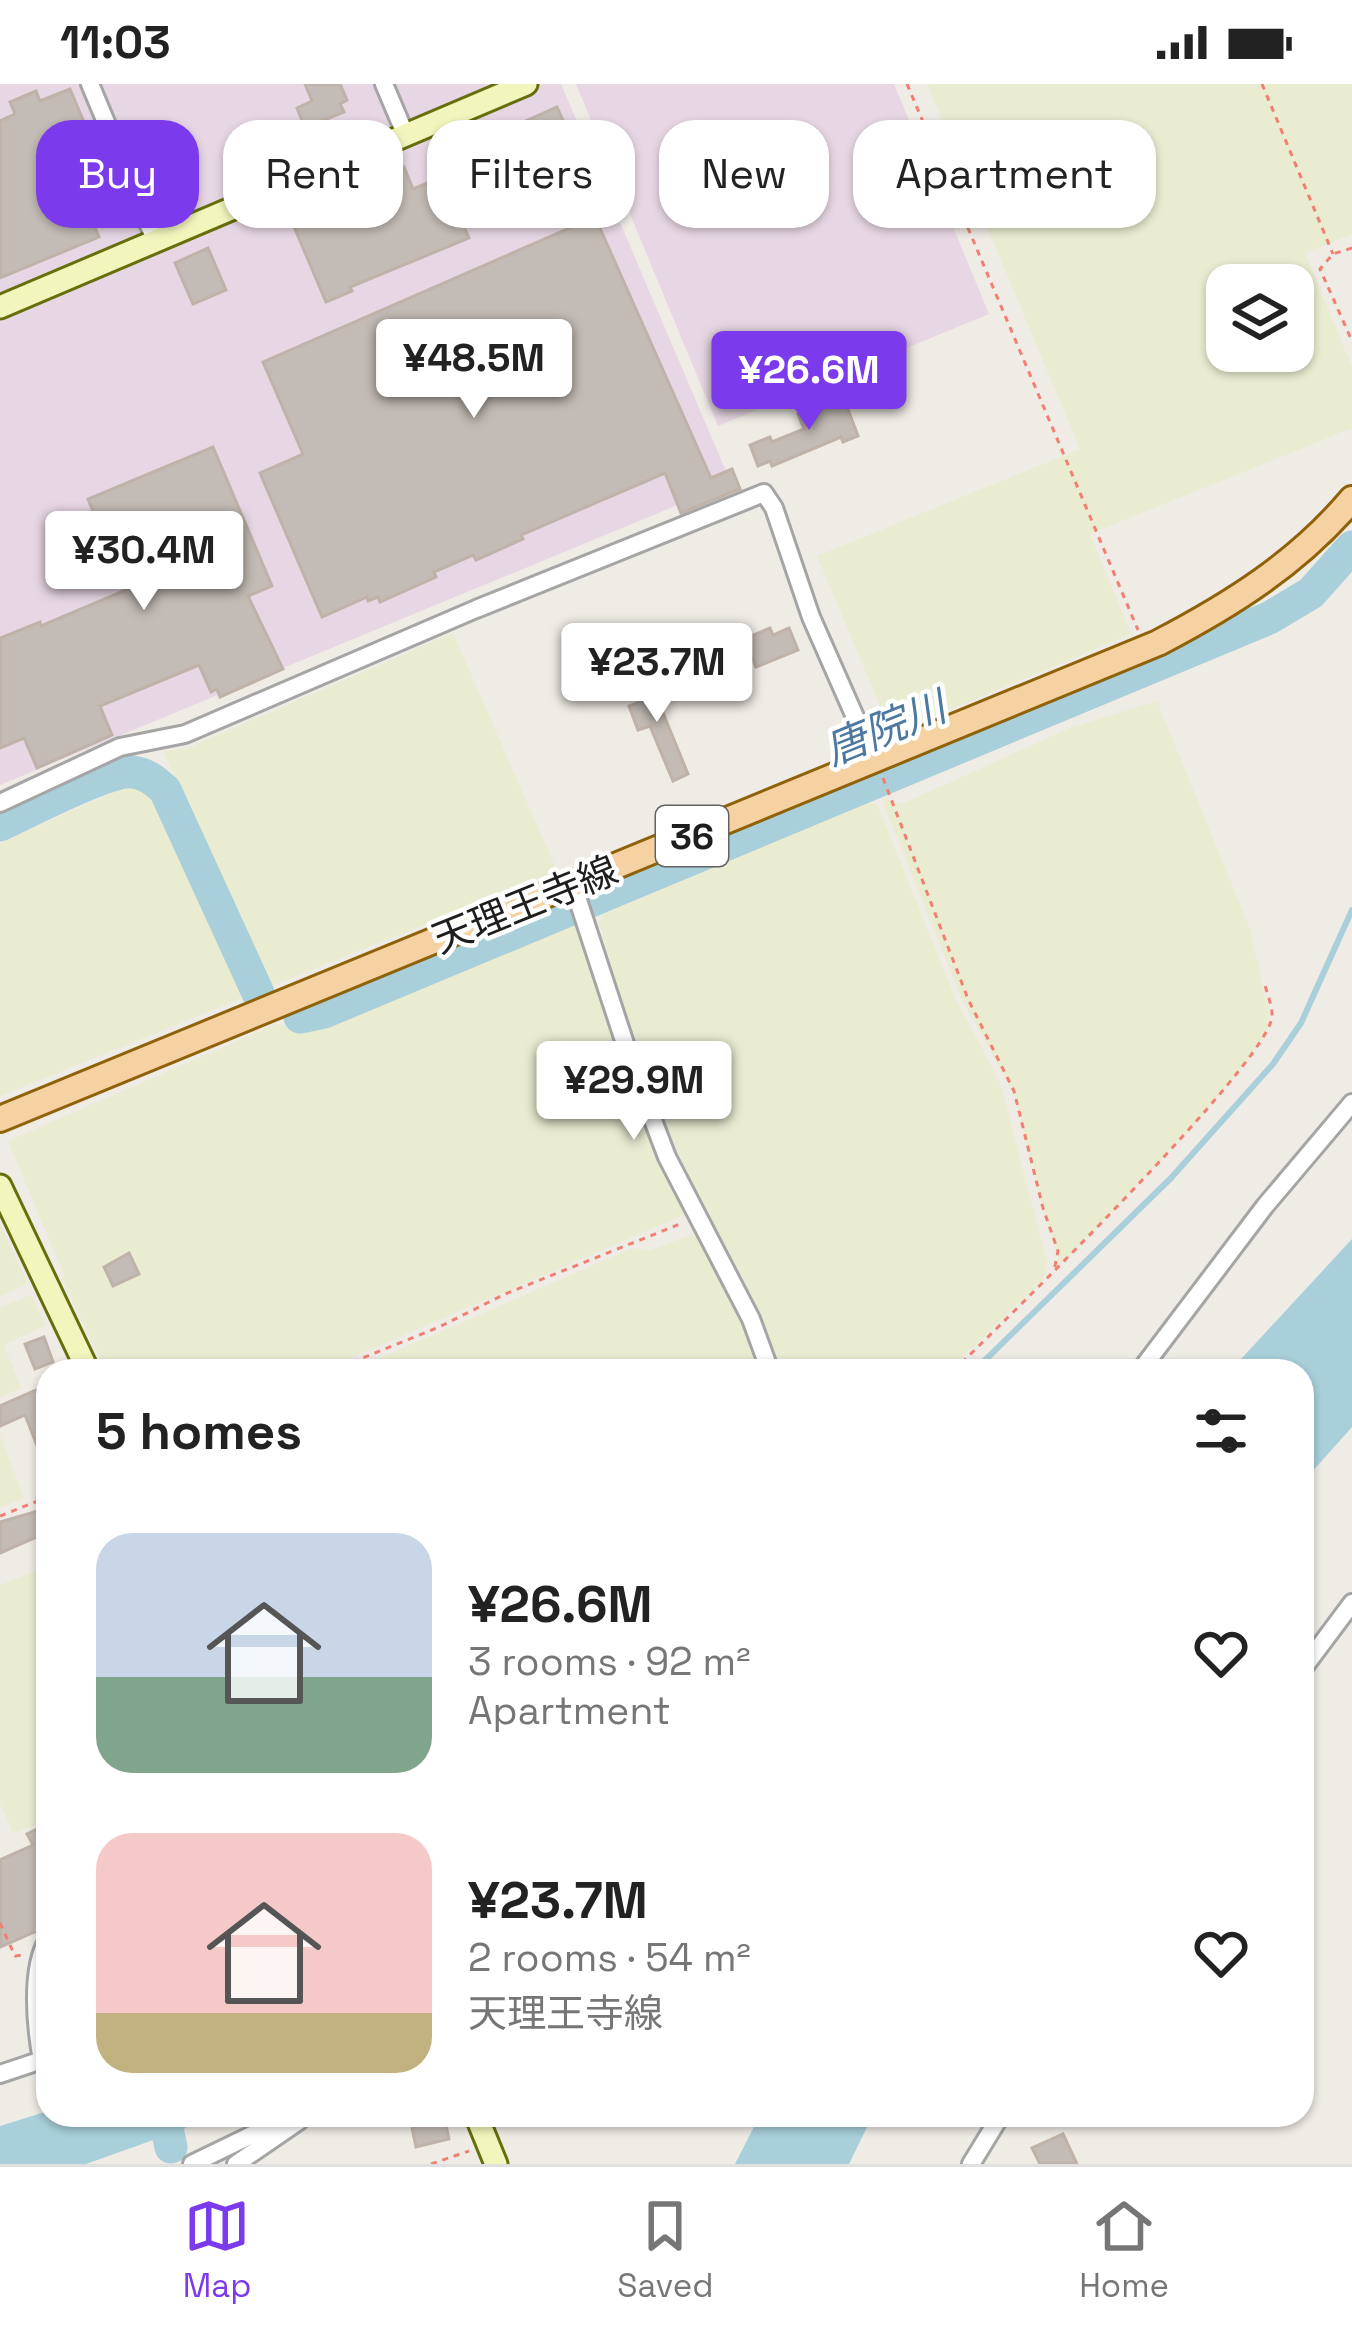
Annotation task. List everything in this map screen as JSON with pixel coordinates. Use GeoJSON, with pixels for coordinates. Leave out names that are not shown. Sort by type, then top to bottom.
{"type":"FeatureCollection","features":[{"type":"Feature","properties":{"kind":"main road","name":"天理王寺線"},"geometry":{"type":"LineString","coordinates":[[0,1119],[1144,649],[1221,611],[1268,579],[1330,526],[1352,499]]}},
{"type":"Feature","properties":{"kind":"street"},"geometry":{"type":"LineString","coordinates":[[90,84],[156,242]]}},
{"type":"Feature","properties":{"kind":"street"},"geometry":{"type":"LineString","coordinates":[[384,84],[406,136]]}},
{"type":"Feature","properties":{"kind":"street"},"geometry":{"type":"LineString","coordinates":[[0,307],[526,84]]}},
{"type":"Feature","properties":{"kind":"street"},"geometry":{"type":"LineString","coordinates":[[0,803],[120,747],[185,734],[764,493],[774,508],[811,617],[874,760]]}},
{"type":"Feature","properties":{"kind":"street"},"geometry":{"type":"LineString","coordinates":[[573,885],[667,1157],[751,1319],[766,1359]]}},
{"type":"Feature","properties":{"kind":"street"},"geometry":{"type":"LineString","coordinates":[[1149,1359],[1265,1206],[1352,1103]]}},
{"type":"Feature","properties":{"kind":"street"},"geometry":{"type":"LineString","coordinates":[[0,1186],[82,1359]]}},
{"type":"Feature","properties":{"kind":"street"},"geometry":{"type":"LineString","coordinates":[[1314,1654],[1352,1603]]}},
{"type":"Feature","properties":{"kind":"street"},"geometry":{"type":"LineString","coordinates":[[0,2074],[36,2062]]}},
{"type":"Feature","properties":{"kind":"street"},"geometry":{"type":"LineString","coordinates":[[192,2164],[271,2127]]}},
{"type":"Feature","properties":{"kind":"street"},"geometry":{"type":"LineString","coordinates":[[236,2164],[291,2127]]}},
{"type":"Feature","properties":{"kind":"street"},"geometry":{"type":"LineString","coordinates":[[971,2164],[994,2127]]}},
{"type":"Feature","properties":{"kind":"path"},"geometry":{"type":"LineString","coordinates":[[907,84],[1144,649]]}},
{"type":"Feature","properties":{"kind":"path"},"geometry":{"type":"LineString","coordinates":[[1262,84],[1333,254]]}},
{"type":"Feature","properties":{"kind":"path"},"geometry":{"type":"LineString","coordinates":[[1352,248],[1333,254],[1320,269],[1352,341]]}},
{"type":"Feature","properties":{"kind":"path"},"geometry":{"type":"LineString","coordinates":[[874,760],[960,980],[1014,1091],[1058,1251],[1054,1271]]}},
{"type":"Feature","properties":{"kind":"path"},"geometry":{"type":"LineString","coordinates":[[965,1359],[1176,1142],[1262,1041],[1272,1016],[1264,981]]}},
{"type":"Feature","properties":{"kind":"path"},"geometry":{"type":"LineString","coordinates":[[358,1359],[697,1213]]}},
{"type":"Feature","properties":{"kind":"path"},"geometry":{"type":"LineString","coordinates":[[0,1516],[36,1502]]}},
{"type":"Feature","properties":{"kind":"path"},"geometry":{"type":"LineString","coordinates":[[0,1923],[15,1956],[36,1950]]}},
{"type":"Feature","properties":{"kind":"path"},"geometry":{"type":"LineString","coordinates":[[431,2164],[492,2154]]}},
{"type":"Feature","properties":{"kind":"shaded area"},"geometry":{"type":"Polygon","coordinates":[[[0,84],[561,84],[576,120],[427,120],[427,228],[622,228],[731,483],[0,785],[0,84]]]}},
{"type":"Feature","properties":{"kind":"shaded area"},"geometry":{"type":"Polygon","coordinates":[[[576,84],[894,84],[909,120],[853,120],[853,228],[953,228],[989,314],[718,426],[635,226],[635,120],[591,120],[576,84]]]}},
{"type":"Feature","properties":{"kind":"green space"},"geometry":{"type":"Polygon","coordinates":[[[927,84],[1352,84],[1352,234],[1305,253],[1310,264],[1206,264],[1206,372],[1314,372],[1314,275],[1352,367],[1352,428],[1090,534],[1131,634],[892,734],[817,556],[1080,449],[987,228],[1156,228],[1156,120],[942,120],[927,84]]]}},
{"type":"Feature","properties":{"kind":"green space"},"geometry":{"type":"Polygon","coordinates":[[[453,633],[557,871],[269,987],[163,751],[186,749],[453,633]]]}},
{"type":"Feature","properties":{"kind":"green space"},"geometry":{"type":"Polygon","coordinates":[[[1157,701],[1250,929],[1270,1020],[1264,1037],[1240,1070],[1190,1130],[1063,1263],[1057,1263],[1014,1093],[962,1000],[883,803],[885,798],[902,804],[1070,728],[1157,701]]]}},
{"type":"Feature","properties":{"kind":"green space"},"geometry":{"type":"Polygon","coordinates":[[[125,787],[138,788],[153,799],[245,997],[0,1096],[0,843],[125,787]]]}},
{"type":"Feature","properties":{"kind":"green space"},"geometry":{"type":"Polygon","coordinates":[[[866,803],[877,804],[956,1000],[1000,1082],[1047,1262],[1043,1280],[961,1359],[775,1359],[745,1282],[684,1167],[634,1042],[599,923],[604,914],[866,803]]]}},
{"type":"Feature","properties":{"kind":"green space"},"geometry":{"type":"Polygon","coordinates":[[[580,924],[691,1212],[348,1359],[101,1359],[62,1279],[8,1141],[276,1024],[305,1028],[334,1023],[580,924]]]}},
{"type":"Feature","properties":{"kind":"green space"},"geometry":{"type":"Polygon","coordinates":[[[0,1225],[28,1284],[0,1296],[0,1225]]]}},
{"type":"Feature","properties":{"kind":"green space"},"geometry":{"type":"Polygon","coordinates":[[[698,1232],[756,1359],[378,1359],[633,1248],[649,1251],[698,1232]]]}},
{"type":"Feature","properties":{"kind":"green space"},"geometry":{"type":"Polygon","coordinates":[[[31,1295],[46,1325],[4,1345],[21,1388],[0,1397],[0,1308],[31,1295]]]}},
{"type":"Feature","properties":{"kind":"green space"},"geometry":{"type":"Polygon","coordinates":[[[0,1435],[24,1498],[0,1508],[0,1435]]]}},
{"type":"Feature","properties":{"kind":"green space"},"geometry":{"type":"Polygon","coordinates":[[[36,1571],[36,1825],[13,1833],[0,1803],[0,1585],[36,1571]]]}},
{"type":"Feature","properties":{"kind":"water"},"geometry":{"type":"Polygon","coordinates":[[[1352,1239],[1352,1427],[1314,1470],[1314,1359],[1241,1359],[1352,1239]]]}},
{"type":"Feature","properties":{"kind":"water"},"geometry":{"type":"Polygon","coordinates":[[[36,2115],[36,2127],[188,2127],[86,2164],[0,2164],[0,2126],[36,2115]]]}},
{"type":"Feature","properties":{"kind":"water"},"geometry":{"type":"Polygon","coordinates":[[[754,2127],[867,2127],[849,2164],[735,2164],[754,2127]]]}},
{"type":"Feature","properties":{"kind":"building"},"geometry":{"type":"Polygon","coordinates":[[[305,84],[340,84],[347,100],[340,104],[344,112],[324,120],[302,120],[297,108],[312,101],[305,84]]]}},
{"type":"Feature","properties":{"kind":"building"},"geometry":{"type":"Polygon","coordinates":[[[70,89],[83,120],[36,120],[36,228],[95,228],[99,237],[0,278],[0,121],[15,114],[10,102],[36,91],[40,101],[70,89]]]}},
{"type":"Feature","properties":{"kind":"building"},"geometry":{"type":"Polygon","coordinates":[[[557,107],[563,120],[528,120],[557,107]]]}},
{"type":"Feature","properties":{"kind":"building"},"geometry":{"type":"Polygon","coordinates":[[[403,167],[413,189],[427,183],[427,228],[465,228],[469,238],[350,287],[352,291],[326,302],[295,228],[403,228],[403,167]]]}},
{"type":"Feature","properties":{"kind":"building"},"geometry":{"type":"Polygon","coordinates":[[[570,228],[600,228],[711,478],[732,469],[740,489],[681,513],[665,473],[521,535],[523,539],[476,560],[473,555],[434,572],[436,577],[380,602],[378,597],[368,601],[367,597],[322,617],[260,473],[303,454],[263,362],[570,228]]]}},
{"type":"Feature","properties":{"kind":"building"},"geometry":{"type":"Polygon","coordinates":[[[208,248],[226,290],[193,304],[175,263],[208,248]]]}},
{"type":"Feature","properties":{"kind":"building"},"geometry":{"type":"Polygon","coordinates":[[[843,396],[858,436],[843,442],[841,437],[772,466],[770,461],[758,466],[750,445],[804,429],[798,414],[843,396]]]}},
{"type":"Feature","properties":{"kind":"building"},"geometry":{"type":"Polygon","coordinates":[[[213,447],[272,586],[248,596],[283,669],[220,697],[217,689],[211,692],[199,665],[100,706],[112,735],[37,768],[24,738],[0,748],[0,638],[126,590],[88,499],[213,447]]]}},
{"type":"Feature","properties":{"kind":"building"},"geometry":{"type":"Polygon","coordinates":[[[770,628],[773,635],[789,628],[798,650],[756,667],[744,639],[770,628]]]}},
{"type":"Feature","properties":{"kind":"building"},"geometry":{"type":"Polygon","coordinates":[[[645,669],[688,774],[673,781],[650,726],[638,730],[629,706],[642,701],[632,673],[645,669]]]}},
{"type":"Feature","properties":{"kind":"building"},"geometry":{"type":"Polygon","coordinates":[[[129,1253],[139,1274],[113,1286],[104,1267],[129,1253]]]}},
{"type":"Feature","properties":{"kind":"building"},"geometry":{"type":"Polygon","coordinates":[[[44,1337],[52,1359],[36,1359],[35,1369],[25,1344],[44,1337]]]}},
{"type":"Feature","properties":{"kind":"building"},"geometry":{"type":"Polygon","coordinates":[[[36,1390],[36,1443],[25,1415],[0,1426],[0,1406],[36,1390]]]}},
{"type":"Feature","properties":{"kind":"building"},"geometry":{"type":"Polygon","coordinates":[[[36,1512],[36,1537],[0,1553],[0,1522],[36,1512]]]}},
{"type":"Feature","properties":{"kind":"building"},"geometry":{"type":"Polygon","coordinates":[[[36,1830],[36,1931],[0,1947],[0,1860],[33,1845],[27,1834],[36,1830]]]}},
{"type":"Feature","properties":{"kind":"building"},"geometry":{"type":"Polygon","coordinates":[[[412,2127],[446,2127],[449,2139],[416,2147],[412,2127]]]}},
{"type":"Feature","properties":{"kind":"building"},"geometry":{"type":"Polygon","coordinates":[[[1063,2134],[1077,2164],[1040,2164],[1032,2148],[1063,2134]]]}},
{"type":"Feature","properties":{"kind":"waterway","name":"唐院川"},"geometry":{"type":"LineString","coordinates":[[300,1017],[324,1012],[1269,618],[1311,593],[1352,547]]}},
{"type":"Feature","properties":{"kind":"waterway","name":"唐院川"},"geometry":{"type":"LineString","coordinates":[[0,825],[105,777],[133,772],[150,778],[165,790],[258,993]]}},
{"type":"Feature","properties":{"kind":"waterway"},"geometry":{"type":"LineString","coordinates":[[986,1359],[1171,1178],[1273,1064],[1301,1023],[1352,910]]}},
{"type":"Feature","properties":{"kind":"waterway"},"geometry":{"type":"LineString","coordinates":[[167,2127],[171,2147]]}}]}
